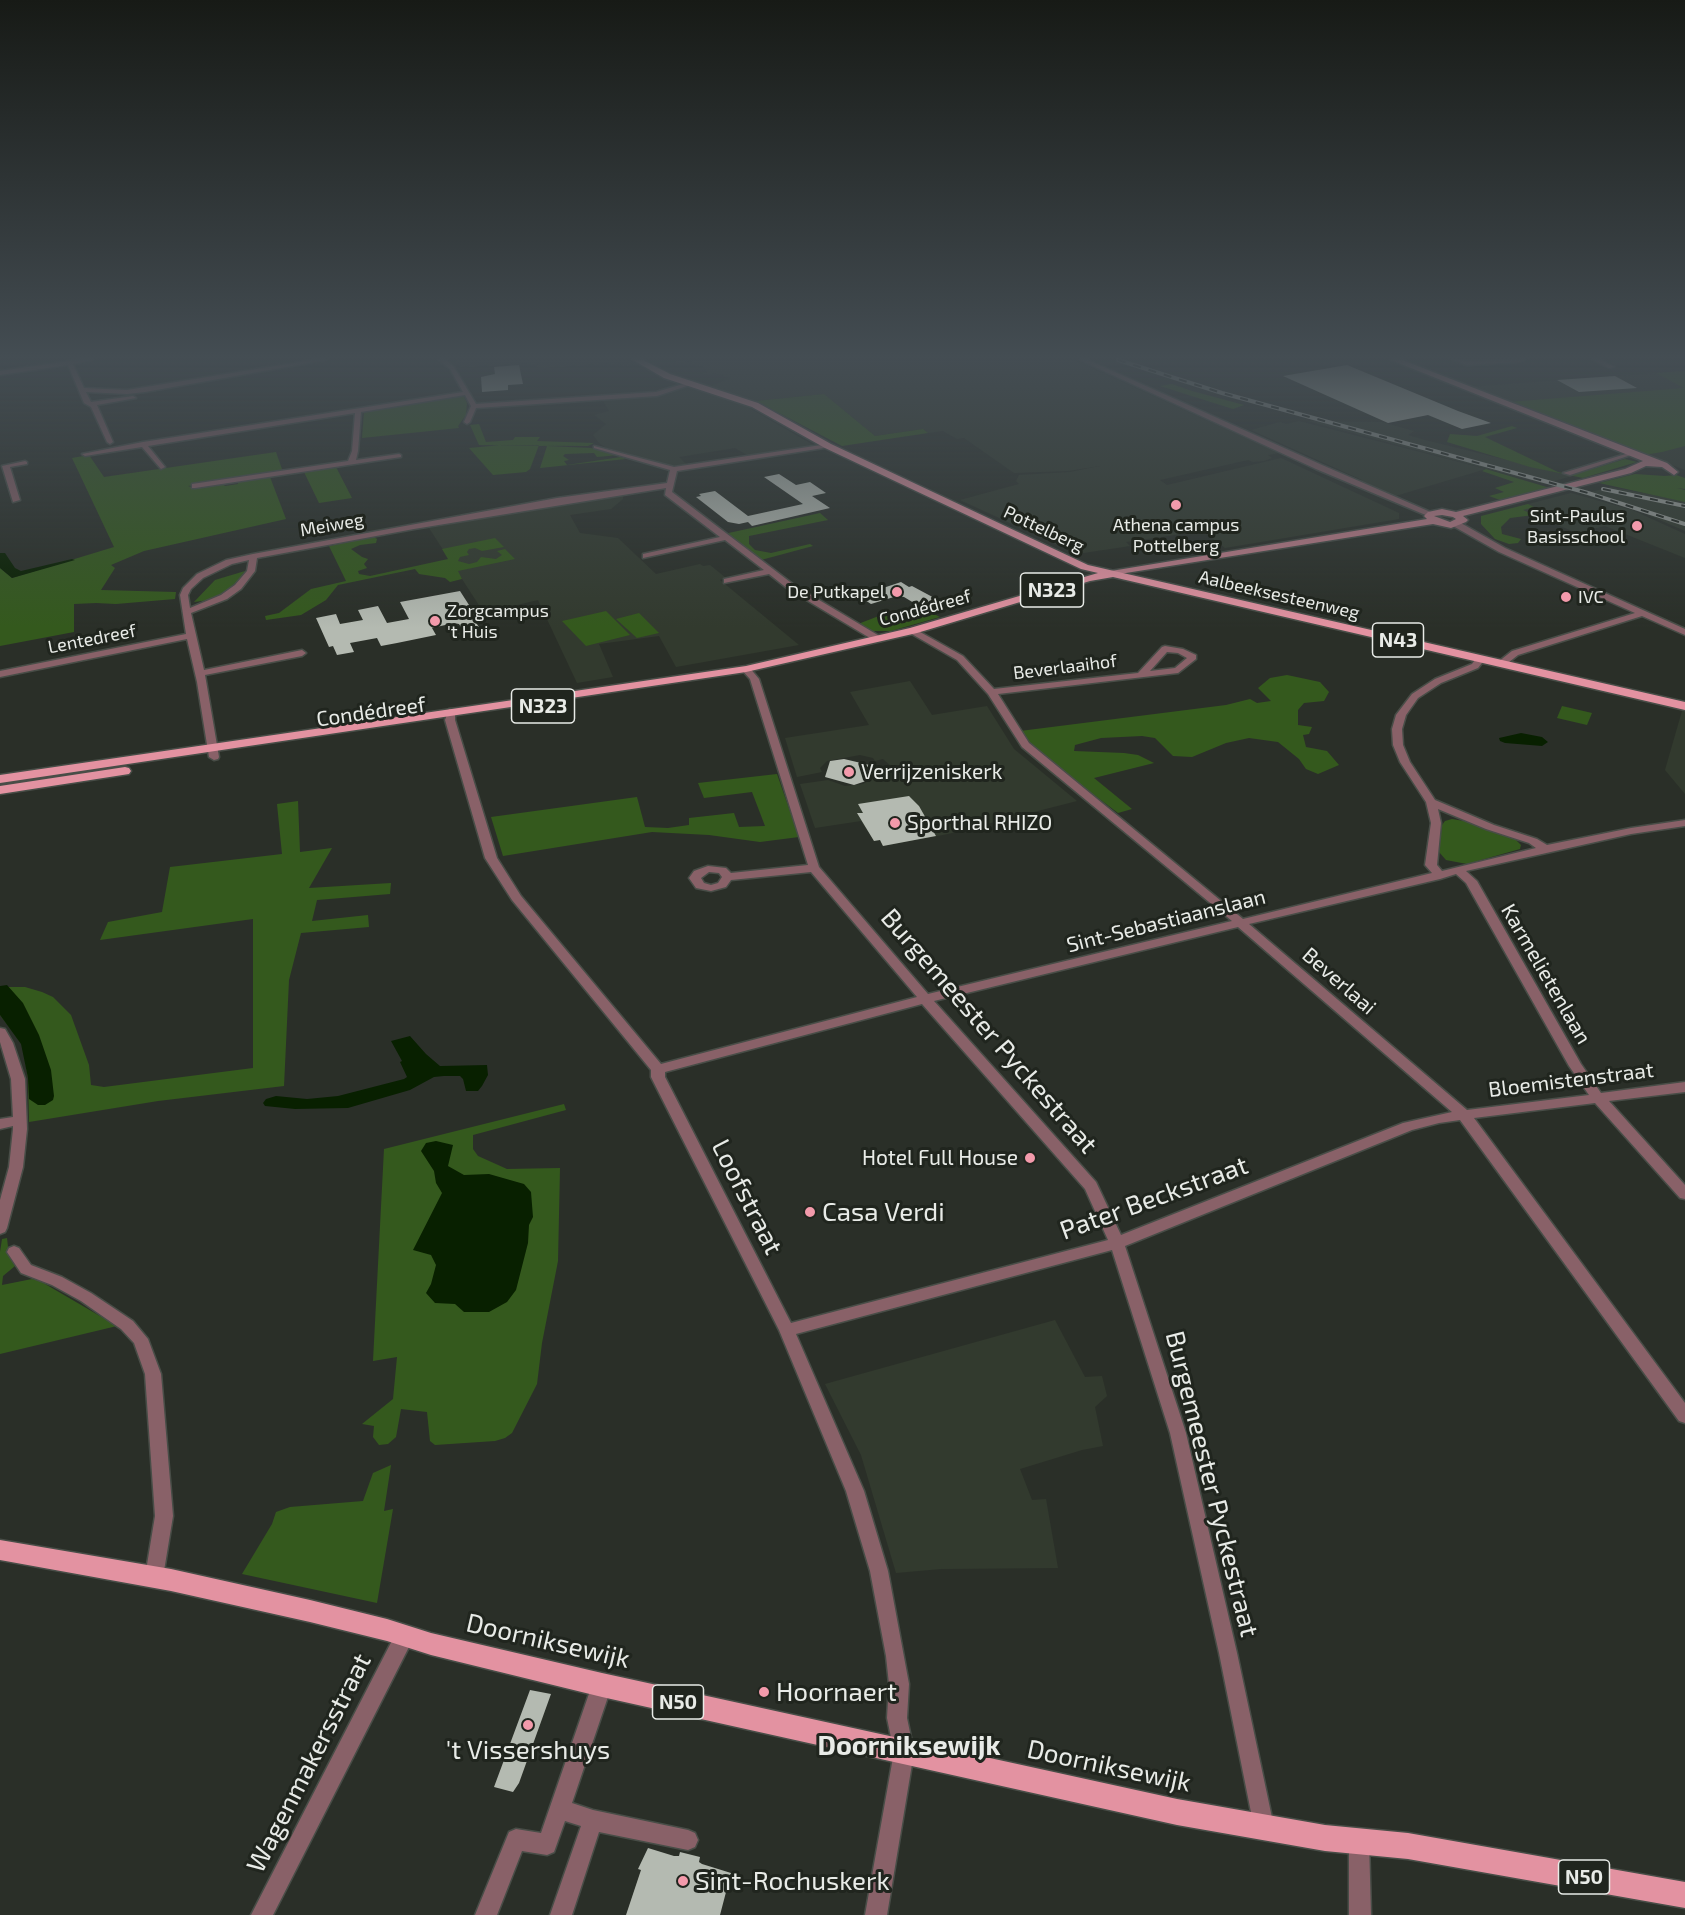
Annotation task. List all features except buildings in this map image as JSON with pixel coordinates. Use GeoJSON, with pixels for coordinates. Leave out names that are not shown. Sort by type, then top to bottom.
{"type":"FeatureCollection","features":[{"type":"Feature","properties":{"kind":"main road","name":"Pottelberg"},"geometry":{"type":"LineString","coordinates":[[835,449],[1041,548],[1085,567],[1112,574]]}},
{"type":"Feature","properties":{"kind":"main road","name":"Condédreef"},"geometry":{"type":"LineString","coordinates":[[0,779],[213,752],[678,685],[732,675],[746,669],[913,631],[1088,578],[1112,574]]}},
{"type":"Feature","properties":{"kind":"main road","name":"Aalbeeksesteenweg"},"geometry":{"type":"LineString","coordinates":[[1112,574],[1685,706]]}},
{"type":"Feature","properties":{"kind":"main road","name":"Condédreef"},"geometry":{"type":"LineString","coordinates":[[0,790],[213,752]]}},
{"type":"Feature","properties":{"kind":"main road","name":"Doorniksewijk"},"geometry":{"type":"LineString","coordinates":[[0,1550],[154,1577],[342,1618],[430,1644],[602,1685],[1134,1803],[1264,1827],[1408,1846],[1685,1895]]}},
{"type":"Feature","properties":{"kind":"street"},"geometry":{"type":"LineString","coordinates":[[85,454],[112,449]]}},
{"type":"Feature","properties":{"kind":"street"},"geometry":{"type":"LineString","coordinates":[[147,449],[161,467]]}},
{"type":"Feature","properties":{"kind":"street"},"geometry":{"type":"LineString","coordinates":[[351,464],[354,449]]}},
{"type":"Feature","properties":{"kind":"street"},"geometry":{"type":"LineString","coordinates":[[604,449],[674,469],[805,449]]}},
{"type":"Feature","properties":{"kind":"street"},"geometry":{"type":"LineString","coordinates":[[1279,449],[1432,518]]}},
{"type":"Feature","properties":{"kind":"street"},"geometry":{"type":"LineString","coordinates":[[1610,449],[1640,462],[1658,474],[1673,471]]}},
{"type":"Feature","properties":{"kind":"street"},"geometry":{"type":"LineString","coordinates":[[195,486],[399,456]]}},
{"type":"Feature","properties":{"kind":"street"},"geometry":{"type":"LineString","coordinates":[[1112,574],[1432,518],[1456,520],[1628,471],[1640,462]]}},
{"type":"Feature","properties":{"kind":"street"},"geometry":{"type":"LineString","coordinates":[[1567,473],[1640,462],[1657,463],[1684,474]]}},
{"type":"Feature","properties":{"kind":"street"},"geometry":{"type":"LineString","coordinates":[[16,500],[3,467],[25,464]]}},
{"type":"Feature","properties":{"kind":"street"},"geometry":{"type":"LineString","coordinates":[[674,469],[668,485],[668,493],[791,587],[878,639]]}},
{"type":"Feature","properties":{"kind":"street","name":"Meiweg"},"geometry":{"type":"LineString","coordinates":[[213,752],[184,596],[192,583],[216,567],[253,556],[416,526],[437,525],[668,485]]}},
{"type":"Feature","properties":{"kind":"street"},"geometry":{"type":"LineString","coordinates":[[1456,520],[1502,550],[1685,632]]}},
{"type":"Feature","properties":{"kind":"street"},"geometry":{"type":"LineString","coordinates":[[646,556],[725,538]]}},
{"type":"Feature","properties":{"kind":"street"},"geometry":{"type":"LineString","coordinates":[[187,612],[224,597],[238,587],[251,571],[253,556]]}},
{"type":"Feature","properties":{"kind":"street"},"geometry":{"type":"LineString","coordinates":[[727,581],[770,571]]}},
{"type":"Feature","properties":{"kind":"street"},"geometry":{"type":"LineString","coordinates":[[1501,664],[1510,655],[1643,614]]}},
{"type":"Feature","properties":{"kind":"street","name":"Beverlaai"},"geometry":{"type":"LineString","coordinates":[[913,631],[960,658],[992,692],[1024,746],[1241,924],[1463,1114],[1685,1416]]}},
{"type":"Feature","properties":{"kind":"street","name":"Lentedreef"},"geometry":{"type":"LineString","coordinates":[[0,674],[191,636]]}},
{"type":"Feature","properties":{"kind":"street","name":"Beverlaaihof"},"geometry":{"type":"LineString","coordinates":[[992,692],[1142,675],[1178,670],[1193,657],[1180,651],[1165,649],[1142,675]]}},
{"type":"Feature","properties":{"kind":"street"},"geometry":{"type":"LineString","coordinates":[[200,673],[302,652]]}},
{"type":"Feature","properties":{"kind":"street"},"geometry":{"type":"LineString","coordinates":[[1440,876],[1431,865],[1436,830],[1431,802],[1401,753],[1397,737],[1398,722],[1409,702],[1422,691],[1446,677],[1475,666],[1480,659]]}},
{"type":"Feature","properties":{"kind":"street","name":"Burgemeester Pyckestraat"},"geometry":{"type":"LineString","coordinates":[[746,669],[754,679],[814,868],[1091,1186],[1118,1243],[1178,1433],[1228,1653],[1264,1827]]}},
{"type":"Feature","properties":{"kind":"street","name":"Loofstraat"},"geometry":{"type":"LineString","coordinates":[[451,716],[491,858],[516,898],[658,1069],[658,1077],[668,1098],[787,1330],[855,1491],[879,1571],[899,1684],[897,1718],[904,1752]]}},
{"type":"Feature","properties":{"kind":"street"},"geometry":{"type":"LineString","coordinates":[[1431,802],[1490,827],[1533,841],[1545,849]]}},
{"type":"Feature","properties":{"kind":"street","name":"Sint-Sebastiaanslaan"},"geometry":{"type":"LineString","coordinates":[[658,1069],[926,999],[1459,872],[1545,849],[1631,831],[1685,823]]}},
{"type":"Feature","properties":{"kind":"street"},"geometry":{"type":"LineString","coordinates":[[728,877],[814,868]]}},
{"type":"Feature","properties":{"kind":"street","name":"Karmelietenlaan"},"geometry":{"type":"LineString","coordinates":[[1459,872],[1471,881],[1575,1066],[1598,1098],[1685,1194]]}},
{"type":"Feature","properties":{"kind":"street"},"geometry":{"type":"LineString","coordinates":[[0,1032],[7,1043],[18,1078],[20,1120],[16,1167],[0,1228]]}},
{"type":"Feature","properties":{"kind":"street","name":"Bloemistenstraat"},"geometry":{"type":"LineString","coordinates":[[1463,1114],[1685,1087]]}},
{"type":"Feature","properties":{"kind":"street","name":"Pater Beckstraat"},"geometry":{"type":"LineString","coordinates":[[787,1330],[1118,1243],[1408,1126],[1463,1114]]}},
{"type":"Feature","properties":{"kind":"street"},"geometry":{"type":"LineString","coordinates":[[0,1124],[20,1120]]}},
{"type":"Feature","properties":{"kind":"street"},"geometry":{"type":"LineString","coordinates":[[14,1252],[26,1269],[57,1281],[86,1297],[127,1325],[142,1345],[153,1374],[164,1516],[154,1577]]}},
{"type":"Feature","properties":{"kind":"street","name":"Wagenmakersstraat"},"geometry":{"type":"LineString","coordinates":[[262,1915],[405,1635]]}},
{"type":"Feature","properties":{"kind":"street"},"geometry":{"type":"LineString","coordinates":[[486,1915],[516,1839],[547,1845],[602,1685]]}},
{"type":"Feature","properties":{"kind":"street"},"geometry":{"type":"LineString","coordinates":[[876,1915],[904,1752]]}},
{"type":"Feature","properties":{"kind":"street"},"geometry":{"type":"LineString","coordinates":[[559,1809],[593,1820],[688,1840]]}},
{"type":"Feature","properties":{"kind":"street"},"geometry":{"type":"LineString","coordinates":[[561,1915],[593,1820]]}},
{"type":"Feature","properties":{"kind":"street"},"geometry":{"type":"LineString","coordinates":[[1359,1841],[1360,1915]]}},
{"type":"Feature","properties":{"kind":"shaded area"},"geometry":{"type":"Polygon","coordinates":[[[612,449],[726,449],[679,457],[686,464],[670,466],[612,449]]]}},
{"type":"Feature","properties":{"kind":"shaded area"},"geometry":{"type":"Polygon","coordinates":[[[737,449],[790,449],[747,455],[737,449]]]}},
{"type":"Feature","properties":{"kind":"shaded area","name":"Athena campus Pottelberg"},"geometry":{"type":"Polygon","coordinates":[[[980,449],[1271,449],[1279,453],[1268,455],[1272,458],[1264,461],[1248,460],[1160,480],[1167,485],[1281,458],[1399,513],[1399,519],[1225,548],[1203,531],[1126,542],[1130,546],[1077,554],[960,500],[1019,484],[1016,481],[1019,475],[1070,472],[1100,466],[1068,471],[1014,473],[980,449]]]}},
{"type":"Feature","properties":{"kind":"shaded area"},"geometry":{"type":"Polygon","coordinates":[[[1294,449],[1410,449],[1486,469],[1392,497],[1358,481],[1362,480],[1294,449]]]}},
{"type":"Feature","properties":{"kind":"shaded area"},"geometry":{"type":"Polygon","coordinates":[[[1414,449],[1463,449],[1572,476],[1544,484],[1414,449]]]}},
{"type":"Feature","properties":{"kind":"shaded area"},"geometry":{"type":"Polygon","coordinates":[[[1631,449],[1685,449],[1685,470],[1631,449]]]}},
{"type":"Feature","properties":{"kind":"shaded area"},"geometry":{"type":"Polygon","coordinates":[[[1611,487],[1685,501],[1685,531],[1639,511],[1582,494],[1611,487]]]}},
{"type":"Feature","properties":{"kind":"shaded area","name":"Sint-Paulus Basisschool"},"geometry":{"type":"Polygon","coordinates":[[[1571,493],[1632,510],[1685,534],[1685,558],[1605,526],[1577,533],[1535,516],[1509,509],[1571,493]]]}},
{"type":"Feature","properties":{"kind":"shaded area"},"geometry":{"type":"Polygon","coordinates":[[[623,494],[623,499],[611,509],[570,515],[580,533],[618,538],[656,574],[700,564],[710,565],[726,578],[720,580],[799,645],[676,667],[659,636],[599,644],[613,677],[577,683],[538,600],[484,613],[429,528],[623,494]]]}},
{"type":"Feature","properties":{"kind":"shaded area"},"geometry":{"type":"Polygon","coordinates":[[[0,553],[5,553],[15,568],[21,571],[75,560],[12,578],[0,568],[0,553]]]}},
{"type":"Feature","properties":{"kind":"shaded area"},"geometry":{"type":"Polygon","coordinates":[[[910,681],[932,715],[987,706],[1014,749],[1077,801],[948,834],[883,846],[880,840],[874,841],[861,821],[815,828],[800,784],[828,780],[845,786],[863,784],[876,777],[878,770],[892,767],[883,759],[875,761],[873,758],[860,755],[827,761],[820,768],[822,772],[797,777],[785,738],[869,725],[850,692],[910,681]]]}},
{"type":"Feature","properties":{"kind":"shaded area"},"geometry":{"type":"Polygon","coordinates":[[[1682,711],[1685,712],[1685,794],[1665,770],[1682,711]]]}},
{"type":"Feature","properties":{"kind":"shaded area"},"geometry":{"type":"Polygon","coordinates":[[[1521,733],[1542,737],[1548,742],[1542,746],[1505,743],[1499,738],[1521,733]]]}},
{"type":"Feature","properties":{"kind":"shaded area"},"geometry":{"type":"Polygon","coordinates":[[[7,985],[23,1003],[39,1035],[51,1070],[54,1096],[53,1100],[45,1105],[38,1105],[29,1099],[28,1078],[21,1044],[0,1015],[0,986],[7,985]]]}},
{"type":"Feature","properties":{"kind":"shaded area"},"geometry":{"type":"Polygon","coordinates":[[[410,1036],[440,1066],[487,1065],[488,1075],[482,1086],[478,1091],[466,1091],[460,1076],[444,1076],[434,1077],[410,1090],[348,1108],[295,1109],[265,1106],[263,1103],[266,1099],[276,1096],[307,1099],[338,1096],[404,1079],[407,1077],[400,1062],[402,1061],[391,1041],[410,1036]]]}},
{"type":"Feature","properties":{"kind":"shaded area"},"geometry":{"type":"Polygon","coordinates":[[[436,1141],[453,1145],[448,1166],[464,1175],[489,1174],[524,1184],[531,1192],[533,1217],[529,1225],[528,1243],[516,1290],[507,1302],[489,1312],[464,1312],[455,1304],[435,1303],[426,1293],[436,1265],[431,1255],[413,1250],[442,1193],[436,1183],[434,1171],[421,1151],[426,1143],[436,1141]]]}},
{"type":"Feature","properties":{"kind":"shaded area"},"geometry":{"type":"Polygon","coordinates":[[[1055,1320],[1085,1377],[1102,1376],[1107,1396],[1095,1407],[1103,1446],[1020,1469],[1032,1500],[1046,1499],[1058,1568],[941,1569],[896,1573],[861,1455],[825,1384],[1055,1320]]]}},
{"type":"Feature","properties":{"kind":"green space"},"geometry":{"type":"Polygon","coordinates":[[[470,449],[537,449],[530,469],[526,472],[493,475],[470,449]]]}},
{"type":"Feature","properties":{"kind":"green space"},"geometry":{"type":"Polygon","coordinates":[[[546,449],[596,449],[618,455],[597,457],[594,453],[565,454],[563,456],[569,460],[564,461],[567,465],[621,457],[626,459],[540,468],[546,449]]]}},
{"type":"Feature","properties":{"kind":"green space"},"geometry":{"type":"Polygon","coordinates":[[[1471,449],[1511,449],[1558,472],[1572,475],[1625,459],[1637,462],[1583,478],[1530,467],[1471,449]]]}},
{"type":"Feature","properties":{"kind":"green space"},"geometry":{"type":"Polygon","coordinates":[[[1630,449],[1672,449],[1662,452],[1644,455],[1630,449]]]}},
{"type":"Feature","properties":{"kind":"green space"},"geometry":{"type":"Polygon","coordinates":[[[276,452],[283,472],[188,486],[194,488],[223,484],[225,486],[238,484],[238,481],[270,477],[286,519],[144,551],[111,565],[115,568],[101,590],[176,592],[175,599],[116,604],[74,604],[74,632],[0,646],[0,568],[12,578],[114,547],[72,458],[89,455],[104,477],[276,452]]]}},
{"type":"Feature","properties":{"kind":"green space"},"geometry":{"type":"Polygon","coordinates":[[[336,467],[352,498],[319,503],[304,472],[336,467]]]}},
{"type":"Feature","properties":{"kind":"green space"},"geometry":{"type":"Polygon","coordinates":[[[1486,469],[1550,488],[1500,500],[1489,496],[1504,492],[1495,488],[1514,482],[1482,471],[1486,469]]]}},
{"type":"Feature","properties":{"kind":"green space"},"geometry":{"type":"Polygon","coordinates":[[[1635,474],[1676,475],[1685,478],[1685,489],[1677,488],[1685,490],[1685,502],[1599,483],[1635,474]]]}},
{"type":"Feature","properties":{"kind":"green space"},"geometry":{"type":"Polygon","coordinates":[[[1528,504],[1534,507],[1523,510],[1534,515],[1510,518],[1501,527],[1502,534],[1521,539],[1518,543],[1509,544],[1495,539],[1481,524],[1481,516],[1528,504]]]}},
{"type":"Feature","properties":{"kind":"green space"},"geometry":{"type":"Polygon","coordinates":[[[820,513],[828,520],[749,536],[749,544],[755,550],[771,553],[810,544],[813,546],[761,560],[724,534],[820,513]]]}},
{"type":"Feature","properties":{"kind":"green space"},"geometry":{"type":"Polygon","coordinates":[[[374,537],[377,539],[376,543],[351,549],[368,559],[364,564],[367,568],[358,571],[359,574],[370,576],[448,559],[442,549],[495,538],[504,547],[482,551],[475,548],[469,549],[467,552],[469,555],[460,557],[458,561],[469,564],[477,562],[481,557],[496,559],[502,555],[497,551],[505,549],[515,559],[458,571],[462,579],[450,582],[445,578],[419,574],[415,569],[338,585],[326,600],[301,615],[266,620],[265,616],[279,613],[311,589],[346,581],[329,546],[374,537]]]}},
{"type":"Feature","properties":{"kind":"green space"},"geometry":{"type":"Polygon","coordinates":[[[245,571],[238,581],[226,591],[210,600],[194,602],[215,580],[245,571]]]}},
{"type":"Feature","properties":{"kind":"green space"},"geometry":{"type":"Polygon","coordinates":[[[606,611],[630,635],[586,646],[562,621],[606,611]]]}},
{"type":"Feature","properties":{"kind":"green space"},"geometry":{"type":"Polygon","coordinates":[[[639,613],[659,633],[637,638],[616,619],[639,613]]]}},
{"type":"Feature","properties":{"kind":"green space"},"geometry":{"type":"Polygon","coordinates":[[[932,613],[940,617],[891,631],[872,631],[858,624],[884,614],[902,623],[932,613]]]}},
{"type":"Feature","properties":{"kind":"green space"},"geometry":{"type":"Polygon","coordinates":[[[1287,675],[1320,682],[1329,692],[1324,701],[1304,703],[1298,710],[1298,725],[1312,727],[1309,734],[1303,735],[1306,747],[1327,751],[1339,765],[1318,774],[1306,769],[1299,759],[1278,742],[1249,738],[1226,743],[1192,757],[1173,756],[1155,738],[1142,736],[1101,738],[1075,745],[1074,751],[1138,755],[1154,763],[1094,778],[1132,809],[1118,813],[1034,750],[1020,731],[1226,705],[1250,699],[1257,703],[1271,701],[1258,688],[1270,678],[1287,675]]]}},
{"type":"Feature","properties":{"kind":"green space"},"geometry":{"type":"Polygon","coordinates":[[[1562,706],[1592,713],[1587,725],[1557,718],[1562,706]]]}},
{"type":"Feature","properties":{"kind":"green space"},"geometry":{"type":"Polygon","coordinates":[[[777,774],[799,837],[760,842],[709,835],[652,832],[503,856],[491,817],[637,797],[645,827],[668,828],[689,825],[689,818],[734,813],[739,827],[765,826],[752,792],[704,798],[698,783],[777,774]]]}},
{"type":"Feature","properties":{"kind":"green space"},"geometry":{"type":"Polygon","coordinates":[[[298,801],[300,852],[332,848],[309,888],[391,883],[390,894],[317,900],[312,921],[368,915],[369,927],[301,933],[289,980],[284,1086],[158,1101],[29,1122],[28,1078],[22,1044],[0,1015],[0,987],[25,987],[42,992],[53,997],[71,1015],[89,1065],[91,1085],[104,1087],[253,1068],[253,919],[100,940],[108,922],[162,912],[170,867],[282,854],[277,804],[298,801]]]}},
{"type":"Feature","properties":{"kind":"green space"},"geometry":{"type":"Polygon","coordinates":[[[1452,819],[1514,838],[1521,845],[1520,849],[1467,864],[1446,860],[1439,852],[1442,825],[1445,821],[1452,819]]]}},
{"type":"Feature","properties":{"kind":"green space"},"geometry":{"type":"Polygon","coordinates":[[[564,1104],[566,1110],[473,1135],[473,1149],[478,1156],[507,1169],[560,1168],[558,1261],[542,1343],[537,1384],[512,1433],[495,1441],[435,1445],[430,1441],[427,1412],[401,1409],[396,1437],[388,1444],[379,1445],[373,1437],[374,1426],[362,1424],[393,1399],[397,1357],[373,1361],[384,1149],[564,1104]]]}},
{"type":"Feature","properties":{"kind":"green space"},"geometry":{"type":"Polygon","coordinates":[[[7,1238],[9,1256],[15,1266],[3,1276],[2,1285],[32,1279],[40,1281],[117,1326],[0,1354],[0,1252],[2,1239],[7,1238]]]}},
{"type":"Feature","properties":{"kind":"green space"},"geometry":{"type":"Polygon","coordinates":[[[391,1465],[384,1511],[393,1509],[377,1603],[242,1574],[272,1524],[276,1512],[290,1507],[363,1501],[373,1473],[391,1465]]]}},
{"type":"Feature","properties":{"kind":"railway"},"geometry":{"type":"LineString","coordinates":[[1428,449],[1588,493],[1685,524]]}},
{"type":"Feature","properties":{"kind":"railway"},"geometry":{"type":"LineString","coordinates":[[1603,489],[1685,506]]}},
{"type":"Feature","properties":{"kind":"place","name":"Athena campus Pottelberg"},"geometry":{"type":"Point","coordinates":[1176,505]}},
{"type":"Feature","properties":{"kind":"place","name":"Sint-Paulus Basisschool"},"geometry":{"type":"Point","coordinates":[1637,526]}},
{"type":"Feature","properties":{"kind":"place","name":"De Putkapel"},"geometry":{"type":"Point","coordinates":[897,592]}},
{"type":"Feature","properties":{"kind":"place","name":"IVC"},"geometry":{"type":"Point","coordinates":[1566,597]}},
{"type":"Feature","properties":{"kind":"place","name":"Zorgcampus 't Huis"},"geometry":{"type":"Point","coordinates":[435,621]}},
{"type":"Feature","properties":{"kind":"place","name":"Verrijzeniskerk"},"geometry":{"type":"Point","coordinates":[849,772]}},
{"type":"Feature","properties":{"kind":"place","name":"Sporthal RHIZO"},"geometry":{"type":"Point","coordinates":[895,823]}},
{"type":"Feature","properties":{"kind":"place","name":"Hotel Full House"},"geometry":{"type":"Point","coordinates":[1030,1158]}},
{"type":"Feature","properties":{"kind":"place","name":"Casa Verdi"},"geometry":{"type":"Point","coordinates":[810,1212]}},
{"type":"Feature","properties":{"kind":"place","name":"Hoornaert"},"geometry":{"type":"Point","coordinates":[764,1692]}},
{"type":"Feature","properties":{"kind":"place","name":"'t Vissershuys"},"geometry":{"type":"Point","coordinates":[528,1725]}},
{"type":"Feature","properties":{"kind":"place","name":"Sint-Rochuskerk"},"geometry":{"type":"Point","coordinates":[683,1881]}},
{"type":"Feature","properties":{"kind":"district","name":"Doorniksewijk"},"geometry":{"type":"Point","coordinates":[909,1746]}}]}
